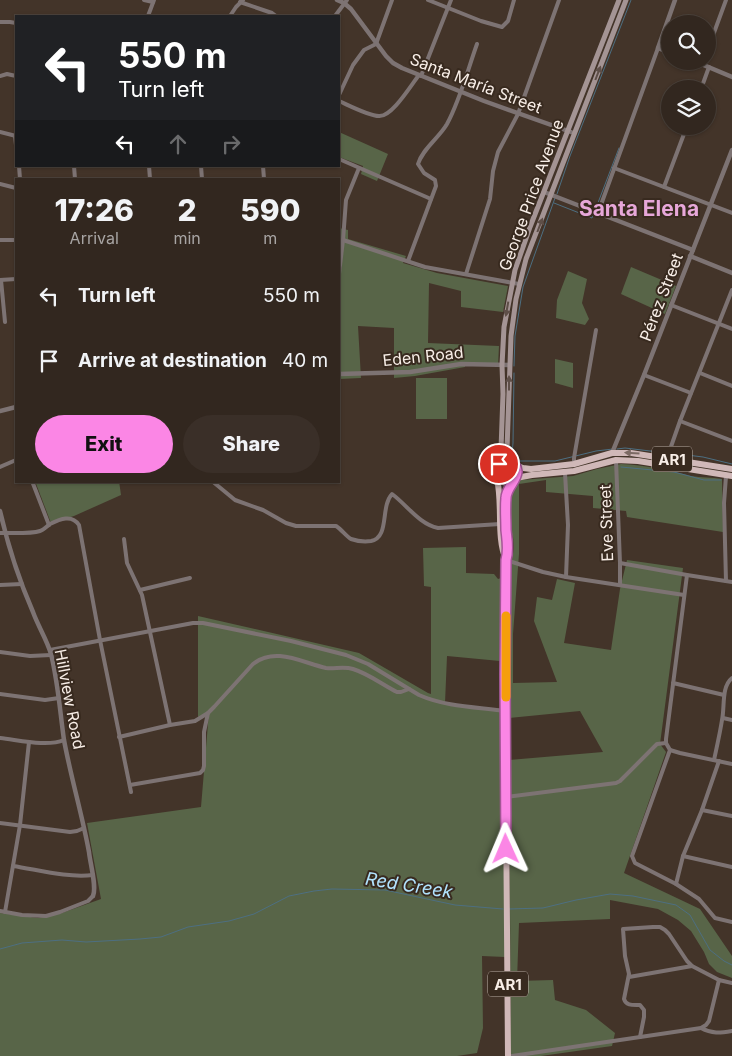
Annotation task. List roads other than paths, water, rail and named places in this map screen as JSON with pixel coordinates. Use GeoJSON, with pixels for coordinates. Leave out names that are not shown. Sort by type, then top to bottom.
{"type":"FeatureCollection","features":[{"type":"Feature","properties":{"kind":"highway","name":"AR1"},"geometry":{"type":"LineString","coordinates":[[513,464],[531,469],[574,464],[612,453],[631,453],[732,469]]}},
{"type":"Feature","properties":{"kind":"highway","name":"AR1"},"geometry":{"type":"LineString","coordinates":[[510,1056],[505,674],[506,560],[508,554],[506,529],[507,491],[514,480],[532,474],[574,472],[616,460],[729,476]]}},
{"type":"Feature","properties":{"kind":"highway"},"geometry":{"type":"LineString","coordinates":[[505,461],[513,464],[517,473],[514,480],[503,483],[497,479],[495,473],[499,464],[505,461]]}},
{"type":"Feature","properties":{"kind":"highway","name":"AR1"},"geometry":{"type":"LineString","coordinates":[[497,479],[503,554],[506,560]]}},
{"type":"Feature","properties":{"kind":"main road","name":"George Price Avenue"},"geometry":{"type":"LineString","coordinates":[[497,466],[500,456],[501,439],[504,327],[517,264],[619,0]]}},
{"type":"Feature","properties":{"kind":"main road","name":"George Price Avenue"},"geometry":{"type":"LineString","coordinates":[[513,464],[508,456],[507,449],[509,365],[512,324],[519,284],[526,259],[626,0]]}},
{"type":"Feature","properties":{"kind":"street"},"geometry":{"type":"LineString","coordinates":[[144,0],[153,1],[148,15]]}},
{"type":"Feature","properties":{"kind":"street","name":"Santa María Street"},"geometry":{"type":"LineString","coordinates":[[337,0],[346,2],[376,44],[397,66],[460,92],[574,134]]}},
{"type":"Feature","properties":{"kind":"street"},"geometry":{"type":"LineString","coordinates":[[340,93],[358,58],[364,50],[376,44],[392,0]]}},
{"type":"Feature","properties":{"kind":"street"},"geometry":{"type":"LineString","coordinates":[[428,0],[481,21],[502,27],[508,21],[514,0]]}},
{"type":"Feature","properties":{"kind":"street"},"geometry":{"type":"LineString","coordinates":[[340,101],[375,116],[384,116],[392,110],[420,76],[452,0]]}},
{"type":"Feature","properties":{"kind":"street"},"geometry":{"type":"LineString","coordinates":[[466,274],[490,199],[493,171],[498,152],[518,114],[559,0]]}},
{"type":"Feature","properties":{"kind":"street"},"geometry":{"type":"LineString","coordinates":[[598,213],[675,0]]}},
{"type":"Feature","properties":{"kind":"street"},"geometry":{"type":"LineString","coordinates":[[716,27],[726,0]]}},
{"type":"Feature","properties":{"kind":"street"},"geometry":{"type":"LineString","coordinates":[[231,15],[242,1],[275,15]]}},
{"type":"Feature","properties":{"kind":"street"},"geometry":{"type":"LineString","coordinates":[[336,15],[346,2]]}},
{"type":"Feature","properties":{"kind":"street"},"geometry":{"type":"LineString","coordinates":[[0,22],[15,23]]}},
{"type":"Feature","properties":{"kind":"street"},"geometry":{"type":"LineString","coordinates":[[408,261],[436,186],[436,180],[424,173],[418,164],[420,156],[445,128],[477,44]]}},
{"type":"Feature","properties":{"kind":"street"},"geometry":{"type":"LineString","coordinates":[[716,70],[732,76]]}},
{"type":"Feature","properties":{"kind":"street"},"geometry":{"type":"LineString","coordinates":[[0,76],[7,74],[15,76]]}},
{"type":"Feature","properties":{"kind":"street"},"geometry":{"type":"LineString","coordinates":[[0,132],[15,136]]}},
{"type":"Feature","properties":{"kind":"street"},"geometry":{"type":"LineString","coordinates":[[664,187],[684,135]]}},
{"type":"Feature","properties":{"kind":"street","name":"Pérez Street"},"geometry":{"type":"LineString","coordinates":[[612,453],[732,150]]}},
{"type":"Feature","properties":{"kind":"street"},"geometry":{"type":"LineString","coordinates":[[340,159],[431,199]]}},
{"type":"Feature","properties":{"kind":"street"},"geometry":{"type":"LineString","coordinates":[[340,267],[344,240],[346,200],[359,168]]}},
{"type":"Feature","properties":{"kind":"street"},"geometry":{"type":"LineString","coordinates":[[614,168],[732,214]]}},
{"type":"Feature","properties":{"kind":"street"},"geometry":{"type":"LineString","coordinates":[[0,184],[15,188]]}},
{"type":"Feature","properties":{"kind":"street"},"geometry":{"type":"LineString","coordinates":[[544,192],[692,250]]}},
{"type":"Feature","properties":{"kind":"street"},"geometry":{"type":"LineString","coordinates":[[0,240],[15,240]]}},
{"type":"Feature","properties":{"kind":"street"},"geometry":{"type":"LineString","coordinates":[[344,240],[425,267],[519,284]]}},
{"type":"Feature","properties":{"kind":"street"},"geometry":{"type":"LineString","coordinates":[[690,256],[732,273]]}},
{"type":"Feature","properties":{"kind":"street"},"geometry":{"type":"LineString","coordinates":[[6,322],[0,280],[15,279]]}},
{"type":"Feature","properties":{"kind":"street"},"geometry":{"type":"LineString","coordinates":[[667,458],[732,290]]}},
{"type":"Feature","properties":{"kind":"street"},"geometry":{"type":"LineString","coordinates":[[671,305],[732,329]]}},
{"type":"Feature","properties":{"kind":"street"},"geometry":{"type":"LineString","coordinates":[[574,464],[596,330]]}},
{"type":"Feature","properties":{"kind":"street","name":"Eden Road"},"geometry":{"type":"LineString","coordinates":[[340,374],[410,372],[468,364],[509,365]]}},
{"type":"Feature","properties":{"kind":"street"},"geometry":{"type":"LineString","coordinates":[[700,373],[732,386]]}},
{"type":"Feature","properties":{"kind":"street"},"geometry":{"type":"LineString","coordinates":[[644,375],[691,393]]}},
{"type":"Feature","properties":{"kind":"street"},"geometry":{"type":"LineString","coordinates":[[0,411],[15,407]]}},
{"type":"Feature","properties":{"kind":"street"},"geometry":{"type":"LineString","coordinates":[[680,421],[732,441]]}},
{"type":"Feature","properties":{"kind":"street"},"geometry":{"type":"LineString","coordinates":[[0,467],[15,460]]}},
{"type":"Feature","properties":{"kind":"street","name":"Eve Street"},"geometry":{"type":"LineString","coordinates":[[616,460],[620,585]]}},
{"type":"Feature","properties":{"kind":"street"},"geometry":{"type":"LineString","coordinates":[[565,473],[568,525],[566,577]]}},
{"type":"Feature","properties":{"kind":"street"},"geometry":{"type":"LineString","coordinates":[[726,581],[724,503],[729,476]]}},
{"type":"Feature","properties":{"kind":"street"},"geometry":{"type":"LineString","coordinates":[[33,483],[49,525]]}},
{"type":"Feature","properties":{"kind":"street"},"geometry":{"type":"LineString","coordinates":[[214,483],[235,500],[263,510],[286,523],[296,526],[336,526],[350,538],[360,541],[368,542],[375,540],[381,535],[386,502],[392,494],[423,521],[433,527],[500,524]]}},
{"type":"Feature","properties":{"kind":"street","name":"Hillview Road"},"geometry":{"type":"LineString","coordinates":[[0,511],[2,533],[50,653],[59,698],[64,740],[93,875],[93,896]]}},
{"type":"Feature","properties":{"kind":"street"},"geometry":{"type":"LineString","coordinates":[[2,533],[39,532],[49,525],[70,518],[74,519],[78,525],[131,792]]}},
{"type":"Feature","properties":{"kind":"street"},"geometry":{"type":"LineString","coordinates":[[124,539],[127,563],[142,595],[170,725]]}},
{"type":"Feature","properties":{"kind":"street","name":"Eve Street"},"geometry":{"type":"LineString","coordinates":[[506,560],[566,577],[684,595]]}},
{"type":"Feature","properties":{"kind":"street"},"geometry":{"type":"LineString","coordinates":[[620,562],[687,576],[732,582]]}},
{"type":"Feature","properties":{"kind":"street"},"geometry":{"type":"LineString","coordinates":[[687,576],[666,743],[670,750],[732,764]]}},
{"type":"Feature","properties":{"kind":"street"},"geometry":{"type":"LineString","coordinates":[[140,590],[190,578]]}},
{"type":"Feature","properties":{"kind":"street"},"geometry":{"type":"LineString","coordinates":[[0,585],[22,584]]}},
{"type":"Feature","properties":{"kind":"street"},"geometry":{"type":"LineString","coordinates":[[0,652],[30,656],[50,653],[100,640],[193,623],[203,623],[290,640],[359,659],[428,699],[444,703],[506,711]]}},
{"type":"Feature","properties":{"kind":"street"},"geometry":{"type":"LineString","coordinates":[[120,737],[170,725],[198,724],[253,664],[267,657],[290,658],[326,668],[351,668],[398,692],[409,689]]}},
{"type":"Feature","properties":{"kind":"street"},"geometry":{"type":"LineString","coordinates":[[676,884],[683,856],[702,810],[716,760],[723,718],[724,695],[728,682],[732,678]]}},
{"type":"Feature","properties":{"kind":"street"},"geometry":{"type":"LineString","coordinates":[[673,683],[724,695]]}},
{"type":"Feature","properties":{"kind":"street"},"geometry":{"type":"LineString","coordinates":[[0,694],[45,700],[59,698]]}},
{"type":"Feature","properties":{"kind":"street"},"geometry":{"type":"LineString","coordinates":[[130,785],[200,773],[204,766],[204,732],[208,713]]}},
{"type":"Feature","properties":{"kind":"street"},"geometry":{"type":"LineString","coordinates":[[723,718],[732,720]]}},
{"type":"Feature","properties":{"kind":"street"},"geometry":{"type":"LineString","coordinates":[[198,724],[204,732]]}},
{"type":"Feature","properties":{"kind":"street"},"geometry":{"type":"LineString","coordinates":[[0,738],[56,743],[64,740]]}},
{"type":"Feature","properties":{"kind":"street"},"geometry":{"type":"LineString","coordinates":[[5,912],[20,825],[29,742]]}},
{"type":"Feature","properties":{"kind":"street"},"geometry":{"type":"LineString","coordinates":[[506,796],[616,783],[657,744],[666,743]]}},
{"type":"Feature","properties":{"kind":"street"},"geometry":{"type":"LineString","coordinates":[[670,750],[632,856],[635,864],[676,884],[698,899],[715,918],[732,922]]}},
{"type":"Feature","properties":{"kind":"street"},"geometry":{"type":"LineString","coordinates":[[702,810],[732,816]]}},
{"type":"Feature","properties":{"kind":"street"},"geometry":{"type":"LineString","coordinates":[[0,823],[70,832],[84,828]]}},
{"type":"Feature","properties":{"kind":"street"},"geometry":{"type":"LineString","coordinates":[[683,856],[732,867]]}},
{"type":"Feature","properties":{"kind":"street"},"geometry":{"type":"LineString","coordinates":[[13,866],[83,876],[93,875]]}},
{"type":"Feature","properties":{"kind":"street"},"geometry":{"type":"LineString","coordinates":[[0,911],[22,915],[46,916],[88,901],[93,896]]}},
{"type":"Feature","properties":{"kind":"street"},"geometry":{"type":"LineString","coordinates":[[640,1037],[644,1010],[640,1004],[627,1004],[624,999],[629,974],[625,956],[623,929],[660,927],[669,934],[692,966],[719,980],[732,983]]}},
{"type":"Feature","properties":{"kind":"street"},"geometry":{"type":"LineString","coordinates":[[628,977],[692,966]]}},
{"type":"Feature","properties":{"kind":"street"},"geometry":{"type":"LineString","coordinates":[[510,1056],[700,1028],[709,1021],[719,980]]}},
{"type":"Feature","properties":{"kind":"street"},"geometry":{"type":"LineString","coordinates":[[700,1028],[715,1033],[732,1031]]}},
{"type":"Feature","properties":{"kind":"waterway"},"geometry":{"type":"LineString","coordinates":[[557,194],[631,0]]}},
{"type":"Feature","properties":{"kind":"waterway"},"geometry":{"type":"LineString","coordinates":[[596,208],[619,148]]}},
{"type":"Feature","properties":{"kind":"waterway"},"geometry":{"type":"LineString","coordinates":[[514,366],[515,336],[523,287],[555,198]]}},
{"type":"Feature","properties":{"kind":"waterway"},"geometry":{"type":"LineString","coordinates":[[554,203],[592,218],[593,215]]}},
{"type":"Feature","properties":{"kind":"waterway"},"geometry":{"type":"LineString","coordinates":[[514,373],[512,454],[518,461],[555,461],[613,449]]}},
{"type":"Feature","properties":{"kind":"waterway"},"geometry":{"type":"LineString","coordinates":[[617,449],[625,448],[667,453]]}},
{"type":"Feature","properties":{"kind":"waterway"},"geometry":{"type":"LineString","coordinates":[[671,453],[703,457],[732,464]]}},
{"type":"Feature","properties":{"kind":"waterway"},"geometry":{"type":"LineString","coordinates":[[621,467],[674,472],[704,480],[721,480]]}},
{"type":"Feature","properties":{"kind":"waterway","name":"Red Creek"},"geometry":{"type":"LineString","coordinates":[[0,949],[22,943],[62,940],[86,942],[161,937],[188,927],[229,921],[254,914],[289,896],[332,889],[385,890],[455,905],[503,909]]}},
{"type":"Feature","properties":{"kind":"waterway","name":"Red Creek"},"geometry":{"type":"LineString","coordinates":[[509,909],[543,908],[610,894],[633,896],[676,905],[690,915],[710,950],[732,965]]}},
{"type":"Feature","properties":{"kind":"district","name":"Santa Elena"},"geometry":{"type":"Point","coordinates":[639,208]}}]}
